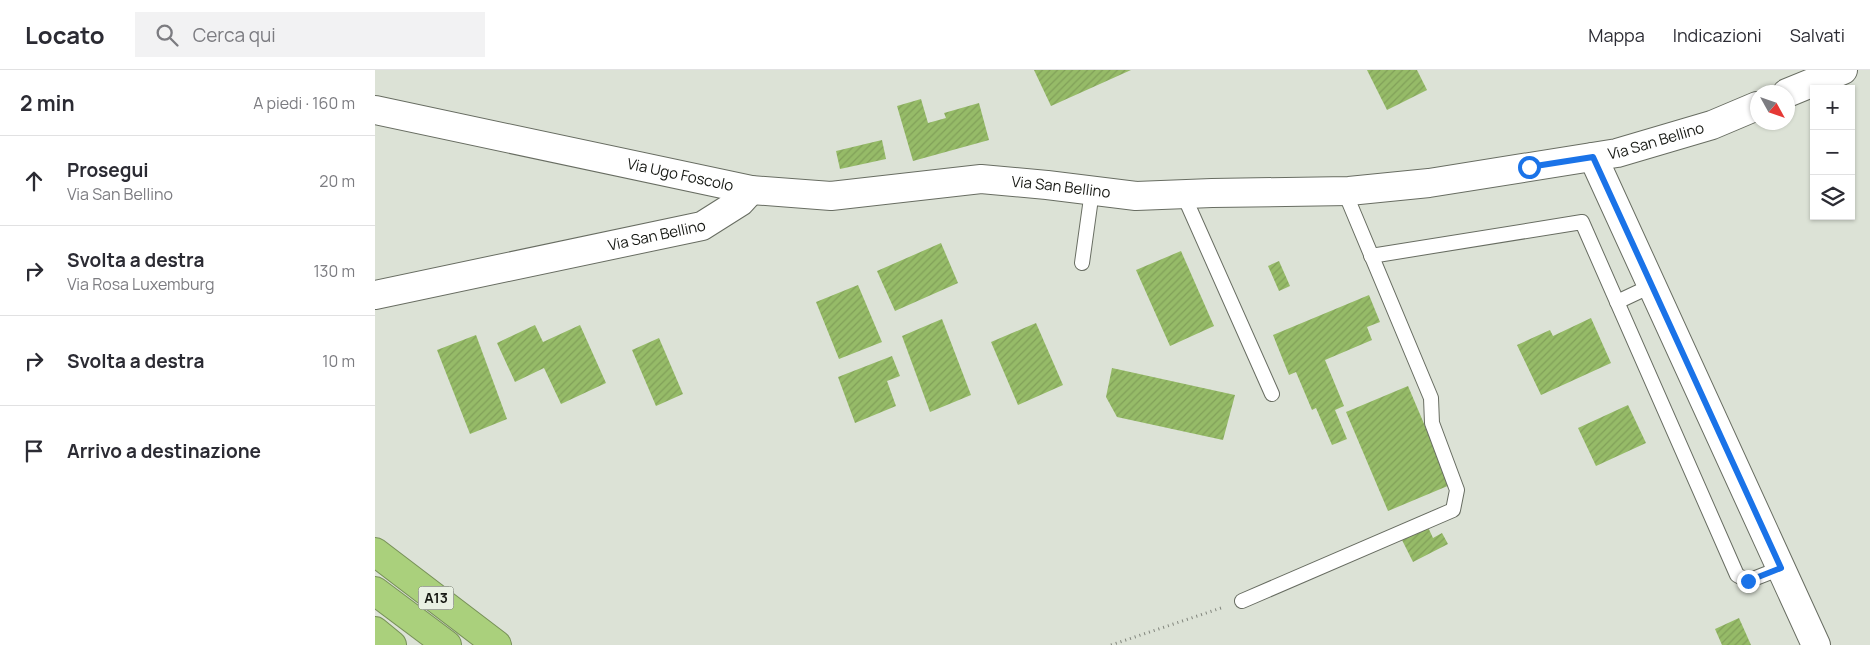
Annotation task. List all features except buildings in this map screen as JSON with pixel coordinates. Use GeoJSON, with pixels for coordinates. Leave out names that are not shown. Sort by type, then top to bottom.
{"type":"FeatureCollection","features":[{"type":"Feature","properties":{"kind":"highway","name":"A13"},"geometry":{"type":"LineString","coordinates":[[375,552],[497,645]]}},
{"type":"Feature","properties":{"kind":"highway","name":"A13"},"geometry":{"type":"LineString","coordinates":[[375,591],[447,645]]}},
{"type":"Feature","properties":{"kind":"highway"},"geometry":{"type":"LineString","coordinates":[[375,631],[392,645]]}},
{"type":"Feature","properties":{"kind":"street"},"geometry":{"type":"LineString","coordinates":[[1795,90],[1843,70]]}},
{"type":"Feature","properties":{"kind":"street","name":"Via San Bellino"},"geometry":{"type":"LineString","coordinates":[[375,295],[702,226],[740,202],[751,190],[831,196],[981,179],[1047,184],[1136,196],[1349,191],[1429,183],[1617,153],[1712,125],[1750,109]]}},
{"type":"Feature","properties":{"kind":"street","name":"Via Ugo Foscolo"},"geometry":{"type":"LineString","coordinates":[[375,110],[751,190]]}},
{"type":"Feature","properties":{"kind":"street"},"geometry":{"type":"LineString","coordinates":[[1593,157],[1816,645]]}},
{"type":"Feature","properties":{"kind":"lane"},"geometry":{"type":"LineString","coordinates":[[1082,263],[1092,191]]}},
{"type":"Feature","properties":{"kind":"lane"},"geometry":{"type":"LineString","coordinates":[[1242,601],[1453,510],[1457,490],[1432,423],[1431,398],[1349,202],[1349,191]]}},
{"type":"Feature","properties":{"kind":"lane"},"geometry":{"type":"LineString","coordinates":[[1188,194],[1184,196],[1272,394]]}},
{"type":"Feature","properties":{"kind":"lane"},"geometry":{"type":"LineString","coordinates":[[1371,256],[1582,222],[1737,575],[1748,581],[1781,568]]}},
{"type":"Feature","properties":{"kind":"lane"},"geometry":{"type":"LineString","coordinates":[[1617,302],[1651,286]]}},
{"type":"Feature","properties":{"kind":"path"},"geometry":{"type":"LineString","coordinates":[[1111,645],[1242,601]]}},
{"type":"Feature","properties":{"kind":"route"},"geometry":{"type":"LineString","coordinates":[[1529,167],[1593,157],[1781,568],[1748,581]]}}]}
